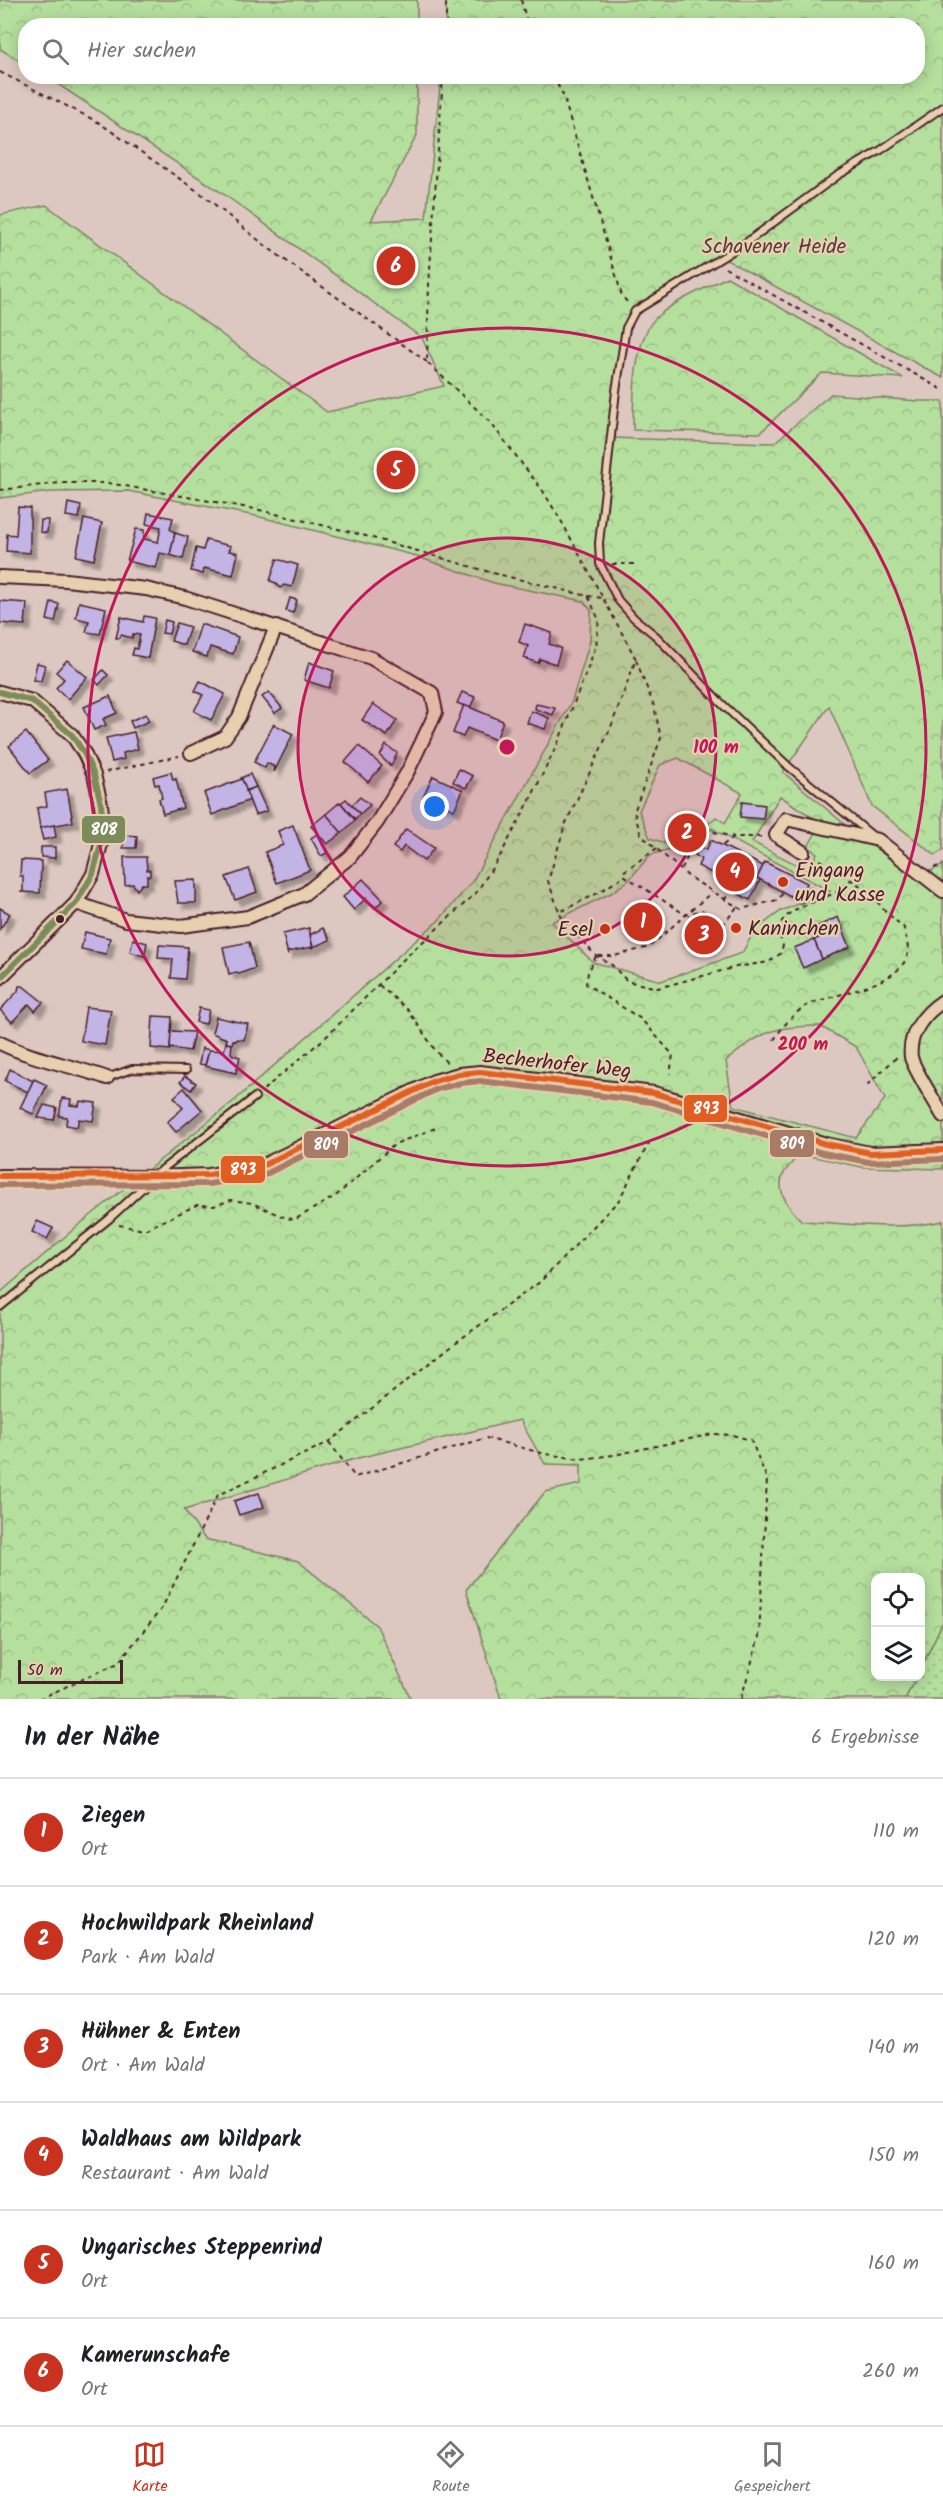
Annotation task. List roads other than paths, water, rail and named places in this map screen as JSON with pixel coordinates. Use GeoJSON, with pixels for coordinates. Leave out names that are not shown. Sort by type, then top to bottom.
{"type":"FeatureCollection","features":[{"type":"Feature","properties":{"kind":"street"},"geometry":{"type":"LineString","coordinates":[[0,577],[66,580],[146,589],[185,598],[371,658],[432,693],[436,712],[408,771],[378,821],[350,857],[304,894],[248,917],[181,927],[126,920],[76,903]]}},
{"type":"Feature","properties":{"kind":"street"},"geometry":{"type":"LineString","coordinates":[[190,753],[225,737],[239,717],[276,627]]}},
{"type":"Feature","properties":{"kind":"street"},"geometry":{"type":"LineString","coordinates":[[0,692],[32,701],[72,735],[84,753],[94,775],[101,804],[104,833],[93,874],[76,903],[0,978]]}},
{"type":"Feature","properties":{"kind":"street"},"geometry":{"type":"LineString","coordinates":[[803,852],[776,835],[786,819],[878,840],[943,891]]}},
{"type":"Feature","properties":{"kind":"street"},"geometry":{"type":"LineString","coordinates":[[943,1001],[926,1015],[917,1027],[911,1058],[943,1116]]}},
{"type":"Feature","properties":{"kind":"street"},"geometry":{"type":"LineString","coordinates":[[0,1043],[32,1058],[83,1069],[107,1078]]}},
{"type":"Feature","properties":{"kind":"street","name":"Becherhofer Weg"},"geometry":{"type":"LineString","coordinates":[[0,1176],[209,1175],[262,1166],[434,1081],[459,1074],[480,1072],[654,1093],[826,1144],[870,1153],[943,1150]]}},
{"type":"Feature","properties":{"kind":"lane"},"geometry":{"type":"LineString","coordinates":[[878,840],[766,746],[618,600],[600,564],[599,543],[616,391],[626,328],[635,311],[747,242],[837,176],[881,150],[943,107]]}},
{"type":"Feature","properties":{"kind":"lane"},"geometry":{"type":"LineString","coordinates":[[107,1078],[132,1069],[186,1070]]}},
{"type":"Feature","properties":{"kind":"lane"},"geometry":{"type":"LineString","coordinates":[[0,1307],[109,1219],[153,1177],[255,1097]]}},
{"type":"Feature","properties":{"kind":"place","name":"Kamerunschafe"},"geometry":{"type":"Point","coordinates":[396,266]}},
{"type":"Feature","properties":{"kind":"place","name":"Ungarisches Steppenrind"},"geometry":{"type":"Point","coordinates":[396,470]}},
{"type":"Feature","properties":{"kind":"place","name":"Hochwildpark Rheinland"},"geometry":{"type":"Point","coordinates":[687,833]}},
{"type":"Feature","properties":{"kind":"place","name":"Waldhaus am Wildpark"},"geometry":{"type":"Point","coordinates":[735,872]}},
{"type":"Feature","properties":{"kind":"place","name":"Eingang und Kasse"},"geometry":{"type":"Point","coordinates":[783,882]}},
{"type":"Feature","properties":{"kind":"place","name":"Ziegen"},"geometry":{"type":"Point","coordinates":[643,922]}},
{"type":"Feature","properties":{"kind":"place","name":"Kaninchen"},"geometry":{"type":"Point","coordinates":[736,928]}},
{"type":"Feature","properties":{"kind":"place","name":"Esel"},"geometry":{"type":"Point","coordinates":[605,929]}},
{"type":"Feature","properties":{"kind":"place","name":"Hühner & Enten"},"geometry":{"type":"Point","coordinates":[704,935]}},
{"type":"Feature","properties":{"kind":"park label","name":"Schavener Heide"},"geometry":{"type":"Point","coordinates":[774,246]}}]}
